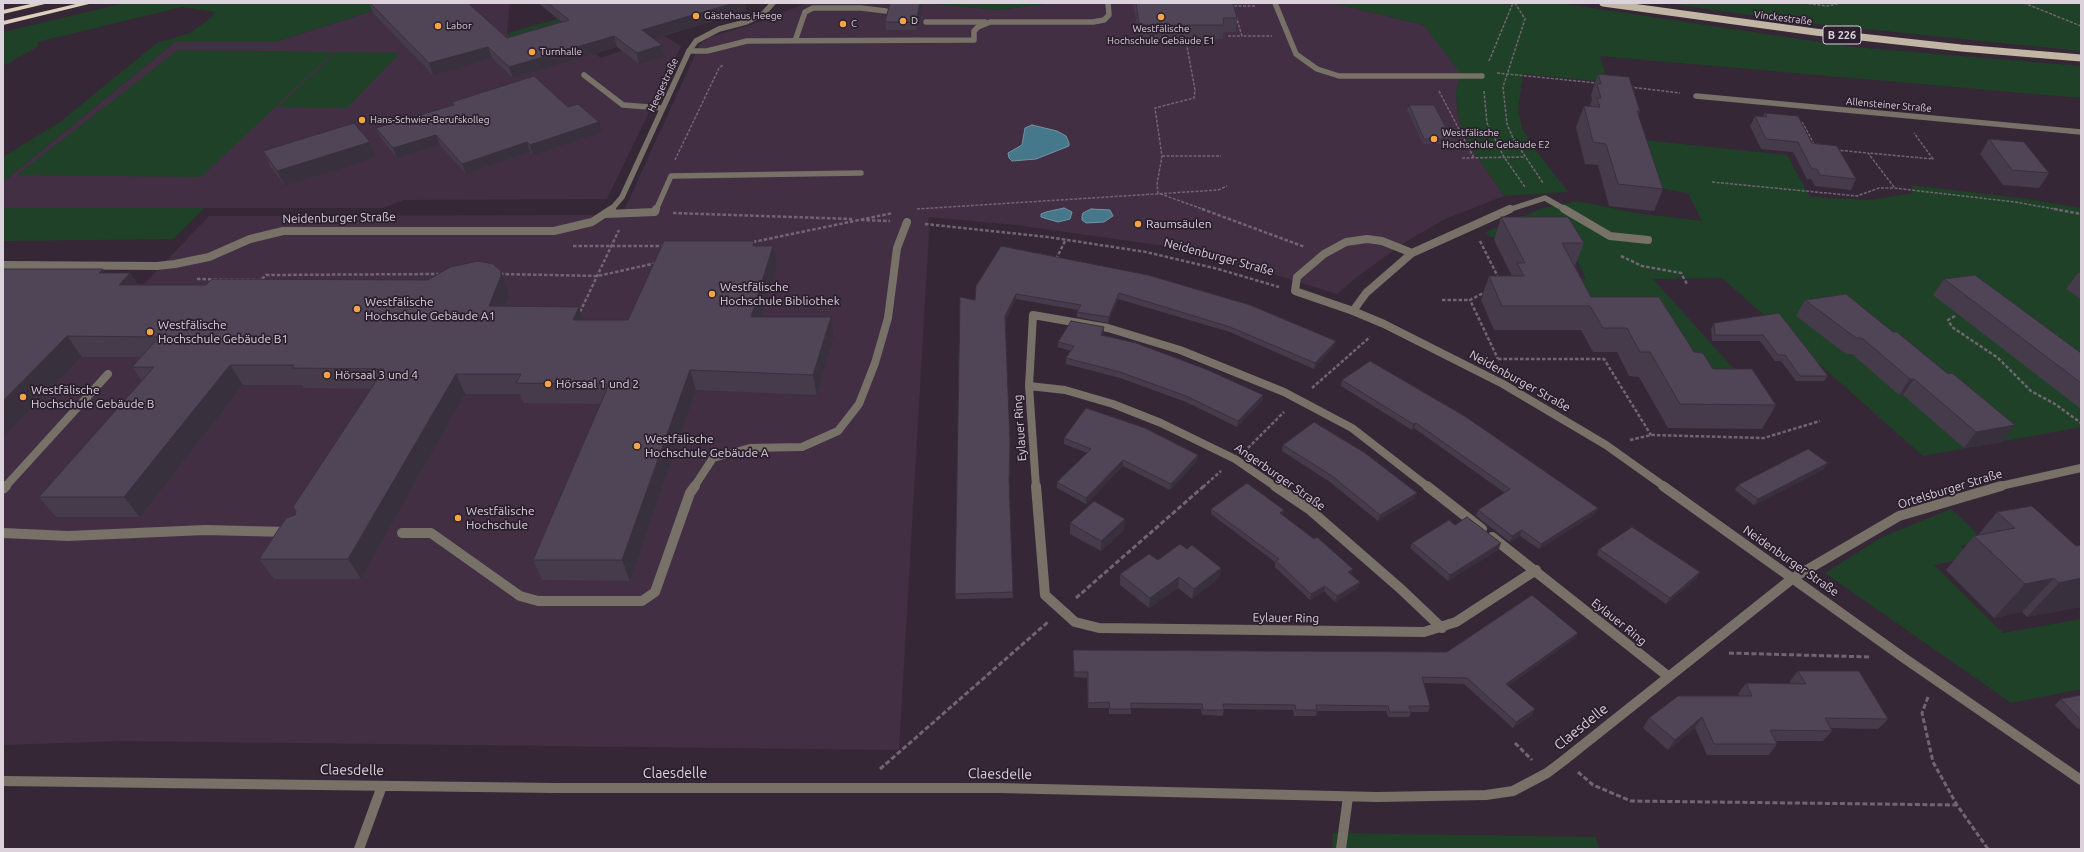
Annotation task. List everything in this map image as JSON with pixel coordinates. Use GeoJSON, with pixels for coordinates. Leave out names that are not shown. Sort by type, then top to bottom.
{"type":"FeatureCollection","features":[{"type":"Feature","properties":{"kind":"highway"},"geometry":{"type":"LineString","coordinates":[[3,12],[45,3]]}},
{"type":"Feature","properties":{"kind":"highway"},"geometry":{"type":"LineString","coordinates":[[3,23],[89,3]]}},
{"type":"Feature","properties":{"kind":"main road","name":"Vinckestraße"},"geometry":{"type":"LineString","coordinates":[[1603,3],[1823,33],[1961,48],[2081,58]]}},
{"type":"Feature","properties":{"kind":"street","name":"Heegestraße"},"geometry":{"type":"LineString","coordinates":[[606,214],[616,206],[622,197],[662,108],[689,51],[696,40],[719,29],[746,22],[763,14],[773,3]]}},
{"type":"Feature","properties":{"kind":"street"},"geometry":{"type":"LineString","coordinates":[[926,22],[1093,22],[1100,21],[1109,15],[1108,3]]}},
{"type":"Feature","properties":{"kind":"street"},"geometry":{"type":"LineString","coordinates":[[1275,3],[1296,54],[1317,69],[1329,74],[1340,76],[1431,76],[1483,74]]}},
{"type":"Feature","properties":{"kind":"street"},"geometry":{"type":"LineString","coordinates":[[794,41],[805,12],[813,8],[860,8],[886,11]]}},
{"type":"Feature","properties":{"kind":"street"},"geometry":{"type":"LineString","coordinates":[[689,51],[707,50],[747,41],[974,40],[974,31],[978,27],[990,22]]}},
{"type":"Feature","properties":{"kind":"street"},"geometry":{"type":"LineString","coordinates":[[584,75],[623,105],[662,108]]}},
{"type":"Feature","properties":{"kind":"street","name":"Allensteiner Straße"},"geometry":{"type":"LineString","coordinates":[[1696,96],[2081,132]]}},
{"type":"Feature","properties":{"kind":"street"},"geometry":{"type":"LineString","coordinates":[[655,212],[671,176],[862,173]]}},
{"type":"Feature","properties":{"kind":"street"},"geometry":{"type":"LineString","coordinates":[[1354,311],[1366,293],[1412,254],[1472,226],[1534,200],[1545,198],[1610,236],[1648,240]]}},
{"type":"Feature","properties":{"kind":"street","name":"Neidenburger Straße"},"geometry":{"type":"LineString","coordinates":[[3,265],[163,265],[208,257],[250,239],[283,231],[554,231],[592,222],[606,214],[655,212]]}},
{"type":"Feature","properties":{"kind":"street"},"geometry":{"type":"LineString","coordinates":[[402,533],[431,533],[520,596],[538,601],[642,601],[655,592],[690,493],[714,458],[750,448],[802,447],[838,431],[859,404],[875,363],[888,318],[897,248],[906,222]]}},
{"type":"Feature","properties":{"kind":"street"},"geometry":{"type":"LineString","coordinates":[[1295,291],[1297,278],[1324,254],[1346,242],[1367,238],[1382,241],[1412,254]]}},
{"type":"Feature","properties":{"kind":"street","name":"Neidenburger Straße"},"geometry":{"type":"LineString","coordinates":[[1295,291],[1354,311],[1384,324],[1503,384],[1606,445],[2081,780]]}},
{"type":"Feature","properties":{"kind":"street","name":"Eylauer Ring"},"geometry":{"type":"LineString","coordinates":[[1536,570],[1456,622],[1442,628],[1424,632],[1099,628],[1075,622],[1045,595],[1029,386],[1033,315],[1108,328],[1180,350],[1298,399],[1352,428],[1536,570],[1669,677]]}},
{"type":"Feature","properties":{"kind":"street"},"geometry":{"type":"LineString","coordinates":[[3,490],[108,374]]}},
{"type":"Feature","properties":{"kind":"street","name":"Angerburger Straße"},"geometry":{"type":"LineString","coordinates":[[1029,386],[1065,390],[1113,404],[1161,422],[1235,459],[1309,509],[1402,590],[1442,628]]}},
{"type":"Feature","properties":{"kind":"street","name":"Ortelsburger Straße"},"geometry":{"type":"LineString","coordinates":[[1793,578],[1899,516],[1987,489],[2081,468]]}},
{"type":"Feature","properties":{"kind":"street"},"geometry":{"type":"LineString","coordinates":[[3,533],[68,536],[205,530],[296,532]]}},
{"type":"Feature","properties":{"kind":"street","name":"Claesdelle"},"geometry":{"type":"LineString","coordinates":[[3,781],[554,788],[999,788],[1348,797],[1486,795],[1513,791],[1546,773],[1563,761],[1702,652],[1793,578]]}},
{"type":"Feature","properties":{"kind":"street"},"geometry":{"type":"LineString","coordinates":[[359,849],[382,786]]}},
{"type":"Feature","properties":{"kind":"street"},"geometry":{"type":"LineString","coordinates":[[1341,849],[1348,797]]}},
{"type":"Feature","properties":{"kind":"path"},"geometry":{"type":"LineString","coordinates":[[1233,3],[1234,6],[1256,6]]}},
{"type":"Feature","properties":{"kind":"path"},"geometry":{"type":"LineString","coordinates":[[1514,3],[1483,74],[1487,123],[1504,158],[1534,200]]}},
{"type":"Feature","properties":{"kind":"path"},"geometry":{"type":"LineString","coordinates":[[1514,3],[1525,19],[1503,87],[1507,124],[1524,157],[1546,188],[1545,198]]}},
{"type":"Feature","properties":{"kind":"path"},"geometry":{"type":"LineString","coordinates":[[1804,3],[1827,6],[1842,3]]}},
{"type":"Feature","properties":{"kind":"path"},"geometry":{"type":"LineString","coordinates":[[2024,3],[2081,26]]}},
{"type":"Feature","properties":{"kind":"path"},"geometry":{"type":"LineString","coordinates":[[1236,14],[1242,36]]}},
{"type":"Feature","properties":{"kind":"path"},"geometry":{"type":"LineString","coordinates":[[1100,21],[1112,30],[1113,41],[1186,42],[1195,90],[1194,98],[1155,108],[1162,156],[1157,184],[1158,193],[1324,254]]}},
{"type":"Feature","properties":{"kind":"path"},"geometry":{"type":"LineString","coordinates":[[1228,36],[1289,36]]}},
{"type":"Feature","properties":{"kind":"path"},"geometry":{"type":"LineString","coordinates":[[671,176],[671,170],[714,78],[719,68],[726,64]]}},
{"type":"Feature","properties":{"kind":"path"},"geometry":{"type":"LineString","coordinates":[[1483,74],[1604,84]]}},
{"type":"Feature","properties":{"kind":"path"},"geometry":{"type":"LineString","coordinates":[[1431,76],[1474,158]]}},
{"type":"Feature","properties":{"kind":"path"},"geometry":{"type":"LineString","coordinates":[[1627,86],[1658,89],[1696,96]]}},
{"type":"Feature","properties":{"kind":"path"},"geometry":{"type":"LineString","coordinates":[[1792,105],[1817,149]]}},
{"type":"Feature","properties":{"kind":"path"},"geometry":{"type":"LineString","coordinates":[[1831,150],[1933,159],[1901,115]]}},
{"type":"Feature","properties":{"kind":"path"},"geometry":{"type":"LineString","coordinates":[[1868,153],[1894,188]]}},
{"type":"Feature","properties":{"kind":"path"},"geometry":{"type":"LineString","coordinates":[[1162,156],[1221,156]]}},
{"type":"Feature","properties":{"kind":"path"},"geometry":{"type":"LineString","coordinates":[[1462,158],[1524,157]]}},
{"type":"Feature","properties":{"kind":"path"},"geometry":{"type":"LineString","coordinates":[[1712,182],[1857,196],[1879,188],[1894,188],[2015,202],[2081,214]]}},
{"type":"Feature","properties":{"kind":"path"},"geometry":{"type":"LineString","coordinates":[[579,314],[627,212]]}},
{"type":"Feature","properties":{"kind":"path","name":"Neidenburger Straße"},"geometry":{"type":"LineString","coordinates":[[655,212],[906,222],[1066,239],[1153,254],[1218,269],[1295,291]]}},
{"type":"Feature","properties":{"kind":"path"},"geometry":{"type":"LineString","coordinates":[[1472,226],[1501,283]]}},
{"type":"Feature","properties":{"kind":"path"},"geometry":{"type":"LineString","coordinates":[[1056,260],[1066,239]]}},
{"type":"Feature","properties":{"kind":"path"},"geometry":{"type":"LineString","coordinates":[[565,246],[665,246]]}},
{"type":"Feature","properties":{"kind":"path"},"geometry":{"type":"LineString","coordinates":[[258,285],[266,275],[447,274]]}},
{"type":"Feature","properties":{"kind":"path"},"geometry":{"type":"LineString","coordinates":[[494,274],[598,276]]}},
{"type":"Feature","properties":{"kind":"path"},"geometry":{"type":"LineString","coordinates":[[194,282],[197,279],[262,280]]}},
{"type":"Feature","properties":{"kind":"path"},"geometry":{"type":"LineString","coordinates":[[1442,300],[1470,300],[1488,290]]}},
{"type":"Feature","properties":{"kind":"path"},"geometry":{"type":"LineString","coordinates":[[1470,300],[1498,359]]}},
{"type":"Feature","properties":{"kind":"path"},"geometry":{"type":"LineString","coordinates":[[1955,316],[1948,320],[1952,327],[1998,358],[2031,391],[2055,404],[2081,423]]}},
{"type":"Feature","properties":{"kind":"path"},"geometry":{"type":"LineString","coordinates":[[861,787],[1061,610],[1235,459],[1298,399],[1384,324]]}},
{"type":"Feature","properties":{"kind":"path"},"geometry":{"type":"LineString","coordinates":[[1476,371],[1498,359],[1604,359],[1651,435]]}},
{"type":"Feature","properties":{"kind":"path"},"geometry":{"type":"LineString","coordinates":[[1606,445],[1651,435],[1764,438],[1820,421]]}},
{"type":"Feature","properties":{"kind":"path"},"geometry":{"type":"LineString","coordinates":[[1702,652],[1873,657]]}},
{"type":"Feature","properties":{"kind":"path"},"geometry":{"type":"LineString","coordinates":[[1936,678],[1922,713],[1933,762],[1957,805],[1988,849]]}},
{"type":"Feature","properties":{"kind":"path"},"geometry":{"type":"LineString","coordinates":[[1515,744],[1546,773]]}},
{"type":"Feature","properties":{"kind":"path"},"geometry":{"type":"LineString","coordinates":[[1563,761],[1593,785],[1631,801],[1957,805]]}},
{"type":"Feature","properties":{"kind":"shaded area","name":"Hans-Schwier-Berufskolleg"},"geometry":{"type":"Polygon","coordinates":[[[397,3],[510,3],[507,33],[521,46],[587,47],[601,58],[664,36],[681,46],[607,199],[404,200],[383,208],[3,208],[3,182],[175,42],[275,42],[397,3]]]}},
{"type":"Feature","properties":{"kind":"shaded area","name":"Westfälische Hochschule"},"geometry":{"type":"Polygon","coordinates":[[[807,3],[925,3],[998,10],[1052,3],[1332,3],[1424,25],[1461,73],[1456,93],[1458,116],[1466,140],[1504,196],[1445,219],[1405,242],[1357,277],[1337,294],[1232,261],[1172,247],[1016,225],[928,217],[929,232],[899,750],[122,741],[3,745],[3,282],[144,284],[209,216],[622,215],[700,44],[710,37],[751,25],[807,3]]]}},
{"type":"Feature","properties":{"kind":"green space"},"geometry":{"type":"Polygon","coordinates":[[[125,3],[397,3],[275,42],[175,42],[3,182],[3,157],[60,122],[157,43],[190,33],[212,17],[215,12],[182,7],[37,42],[39,46],[3,66],[3,32],[125,3]]]}},
{"type":"Feature","properties":{"kind":"green space"},"geometry":{"type":"Polygon","coordinates":[[[925,3],[1052,3],[998,10],[925,3]]]}},
{"type":"Feature","properties":{"kind":"green space"},"geometry":{"type":"Polygon","coordinates":[[[1332,3],[1558,3],[1853,47],[2081,66],[2081,98],[1600,56],[1607,82],[1523,74],[1518,109],[1522,128],[1537,152],[1568,192],[1504,196],[1466,140],[1458,116],[1456,93],[1460,73],[1424,25],[1332,3]]]}},
{"type":"Feature","properties":{"kind":"green space"},"geometry":{"type":"Polygon","coordinates":[[[1666,3],[2081,3],[2081,51],[1805,23],[1666,3]]]}},
{"type":"Feature","properties":{"kind":"green space"},"geometry":{"type":"Polygon","coordinates":[[[568,16],[582,28],[522,45],[508,33],[568,16]]]}},
{"type":"Feature","properties":{"kind":"green space"},"geometry":{"type":"Polygon","coordinates":[[[178,50],[334,52],[201,177],[17,175],[178,50]]]}},
{"type":"Feature","properties":{"kind":"green space"},"geometry":{"type":"Polygon","coordinates":[[[336,52],[400,53],[347,108],[278,107],[336,52]]]}},
{"type":"Feature","properties":{"kind":"green space"},"geometry":{"type":"Polygon","coordinates":[[[1643,140],[1787,155],[1810,197],[1871,200],[1913,193],[1911,185],[2027,199],[2081,208],[2081,427],[1923,456],[1722,278],[1653,279],[1751,388],[1736,386],[1647,317],[1587,316],[1567,279],[1586,279],[1566,237],[1490,237],[1486,232],[1540,209],[1577,201],[1636,213],[1702,221],[1688,193],[1658,188],[1643,140]]]}},
{"type":"Feature","properties":{"kind":"green space"},"geometry":{"type":"Polygon","coordinates":[[[3,208],[204,208],[174,239],[3,241],[3,208]]]}},
{"type":"Feature","properties":{"kind":"green space"},"geometry":{"type":"Polygon","coordinates":[[[1951,509],[1985,541],[1960,546],[1971,557],[1934,565],[2003,633],[2081,619],[2081,689],[2011,703],[1825,573],[1882,537],[1951,509]]]}},
{"type":"Feature","properties":{"kind":"green space"},"geometry":{"type":"Polygon","coordinates":[[[1333,833],[1596,837],[1599,849],[1332,849],[1333,833]]]}},
{"type":"Feature","properties":{"kind":"water"},"geometry":{"type":"Polygon","coordinates":[[[1032,125],[1057,131],[1066,136],[1069,146],[1036,159],[1012,161],[1009,158],[1008,153],[1022,145],[1025,128],[1032,125]]]}},
{"type":"Feature","properties":{"kind":"water"},"geometry":{"type":"Polygon","coordinates":[[[1064,208],[1072,212],[1070,219],[1058,222],[1041,217],[1041,214],[1046,212],[1064,208]]]}},
{"type":"Feature","properties":{"kind":"water"},"geometry":{"type":"Polygon","coordinates":[[[1091,209],[1110,210],[1113,216],[1104,222],[1086,223],[1082,220],[1083,213],[1091,209]]]}},
{"type":"Feature","properties":{"kind":"building"},"geometry":{"type":"Polygon","coordinates":[[[370,3],[468,3],[507,38],[569,20],[548,3],[734,3],[642,30],[662,45],[637,53],[614,36],[509,67],[488,47],[429,63],[370,3]]]}},
{"type":"Feature","properties":{"kind":"building"},"geometry":{"type":"Polygon","coordinates":[[[890,3],[920,3],[916,22],[885,22],[890,3]]]}},
{"type":"Feature","properties":{"kind":"building"},"geometry":{"type":"Polygon","coordinates":[[[1136,3],[1233,3],[1237,18],[1223,18],[1224,25],[1139,25],[1136,3]]]}},
{"type":"Feature","properties":{"kind":"building"},"geometry":{"type":"Polygon","coordinates":[[[1598,74],[1629,77],[1640,111],[1637,111],[1663,189],[1618,184],[1606,144],[1593,142],[1584,106],[1600,107],[1597,98],[1601,98],[1597,84],[1601,84],[1598,74]]]}},
{"type":"Feature","properties":{"kind":"building"},"geometry":{"type":"Polygon","coordinates":[[[534,76],[568,107],[578,104],[599,122],[530,145],[527,142],[462,164],[436,135],[393,148],[376,128],[454,105],[452,102],[534,76]]]}},
{"type":"Feature","properties":{"kind":"building"},"geometry":{"type":"Polygon","coordinates":[[[1409,105],[1434,105],[1452,139],[1424,139],[1409,105]]]}},
{"type":"Feature","properties":{"kind":"building"},"geometry":{"type":"Polygon","coordinates":[[[1765,113],[1798,116],[1812,143],[1837,146],[1856,179],[1820,175],[1817,169],[1812,169],[1798,142],[1766,139],[1755,116],[1767,117],[1765,113]]]}},
{"type":"Feature","properties":{"kind":"building"},"geometry":{"type":"Polygon","coordinates":[[[354,123],[370,142],[277,171],[263,151],[354,123]]]}},
{"type":"Feature","properties":{"kind":"building"},"geometry":{"type":"Polygon","coordinates":[[[1989,139],[2024,142],[2049,173],[2012,170],[1989,139]]]}},
{"type":"Feature","properties":{"kind":"building"},"geometry":{"type":"Polygon","coordinates":[[[1501,217],[1568,217],[1584,243],[1562,243],[1591,297],[1659,297],[1694,352],[1703,353],[1713,369],[1752,369],[1776,405],[1680,404],[1650,352],[1640,352],[1627,328],[1603,328],[1590,306],[1502,306],[1489,276],[1524,276],[1517,263],[1525,263],[1501,217]]]}},
{"type":"Feature","properties":{"kind":"building"},"geometry":{"type":"Polygon","coordinates":[[[664,241],[754,241],[753,246],[773,246],[751,317],[831,317],[813,375],[690,370],[622,560],[533,560],[609,384],[516,383],[521,374],[456,374],[348,559],[259,559],[286,518],[295,515],[296,511],[293,507],[384,369],[292,368],[294,365],[230,365],[124,497],[39,497],[154,367],[132,367],[159,337],[67,336],[3,401],[3,269],[103,269],[99,273],[130,273],[119,285],[206,285],[212,279],[428,280],[450,267],[478,261],[493,264],[501,271],[501,276],[489,306],[579,307],[573,320],[628,320],[664,241]]]}},
{"type":"Feature","properties":{"kind":"building"},"geometry":{"type":"Polygon","coordinates":[[[1001,246],[1148,275],[1250,305],[1336,341],[1315,363],[1230,327],[1119,293],[1109,317],[1077,312],[1081,305],[1016,294],[1005,316],[1010,443],[1009,479],[1013,592],[955,594],[960,297],[975,300],[976,286],[1001,246]]]}},
{"type":"Feature","properties":{"kind":"building"},"geometry":{"type":"Polygon","coordinates":[[[1975,275],[2081,353],[2081,383],[1944,279],[1975,275]]]}},
{"type":"Feature","properties":{"kind":"building"},"geometry":{"type":"Polygon","coordinates":[[[1846,294],[1893,332],[1897,332],[1948,374],[1952,373],[2015,425],[1976,432],[1914,379],[1910,379],[1862,338],[1856,338],[1805,300],[1846,294]]]}},
{"type":"Feature","properties":{"kind":"building"},"geometry":{"type":"Polygon","coordinates":[[[1779,313],[1828,376],[1800,376],[1785,355],[1778,355],[1763,335],[1715,335],[1714,323],[1779,313]]]}},
{"type":"Feature","properties":{"kind":"building"},"geometry":{"type":"Polygon","coordinates":[[[1071,321],[1104,327],[1101,335],[1136,343],[1208,370],[1263,395],[1238,421],[1186,396],[1120,372],[1066,358],[1074,346],[1058,342],[1071,321]]]}},
{"type":"Feature","properties":{"kind":"building"},"geometry":{"type":"Polygon","coordinates":[[[1370,361],[1466,417],[1598,508],[1541,544],[1522,530],[1512,536],[1478,510],[1510,489],[1416,423],[1413,424],[1342,380],[1370,361]]]}},
{"type":"Feature","properties":{"kind":"building"},"geometry":{"type":"Polygon","coordinates":[[[1086,408],[1145,428],[1198,455],[1171,484],[1123,460],[1086,498],[1057,482],[1091,449],[1064,438],[1086,408]]]}},
{"type":"Feature","properties":{"kind":"building"},"geometry":{"type":"Polygon","coordinates":[[[1314,422],[1365,453],[1417,493],[1380,515],[1332,476],[1283,445],[1314,422]]]}},
{"type":"Feature","properties":{"kind":"building"},"geometry":{"type":"Polygon","coordinates":[[[1808,449],[1828,463],[1758,499],[1738,485],[1808,449]]]}},
{"type":"Feature","properties":{"kind":"building"},"geometry":{"type":"Polygon","coordinates":[[[1247,483],[1284,510],[1280,513],[1314,539],[1317,537],[1353,569],[1348,572],[1360,582],[1337,596],[1325,586],[1311,594],[1276,561],[1279,559],[1211,509],[1247,483]]]}},
{"type":"Feature","properties":{"kind":"building"},"geometry":{"type":"Polygon","coordinates":[[[1094,501],[1125,519],[1101,541],[1070,523],[1094,501]]]}},
{"type":"Feature","properties":{"kind":"building"},"geometry":{"type":"Polygon","coordinates":[[[2032,506],[2076,546],[2081,545],[2081,578],[2059,583],[2054,578],[2025,584],[1974,536],[2015,528],[1997,512],[2032,506]]]}},
{"type":"Feature","properties":{"kind":"building"},"geometry":{"type":"Polygon","coordinates":[[[1467,517],[1501,543],[1450,575],[1412,543],[1449,520],[1455,525],[1467,517]]]}},
{"type":"Feature","properties":{"kind":"building"},"geometry":{"type":"Polygon","coordinates":[[[1632,527],[1700,572],[1670,598],[1599,549],[1632,527]]]}},
{"type":"Feature","properties":{"kind":"building"},"geometry":{"type":"Polygon","coordinates":[[[1180,544],[1187,549],[1192,545],[1221,568],[1194,589],[1179,577],[1150,598],[1120,574],[1149,554],[1158,560],[1180,544]]]}},
{"type":"Feature","properties":{"kind":"building"},"geometry":{"type":"Polygon","coordinates":[[[1532,595],[1578,633],[1506,684],[1535,709],[1516,722],[1467,678],[1422,677],[1430,706],[1409,706],[1411,712],[1390,712],[1388,706],[1316,705],[1317,710],[1296,710],[1295,705],[1223,704],[1224,710],[1203,710],[1202,704],[1131,703],[1131,709],[1110,709],[1109,702],[1088,703],[1088,672],[1074,672],[1073,650],[1447,652],[1532,595]]]}},
{"type":"Feature","properties":{"kind":"building"},"geometry":{"type":"Polygon","coordinates":[[[1798,671],[1859,671],[1888,719],[1825,718],[1832,731],[1770,730],[1777,744],[1714,744],[1702,717],[1675,740],[1649,718],[1678,696],[1752,696],[1746,683],[1806,684],[1798,671]]]}},
{"type":"Feature","properties":{"kind":"building"},"geometry":{"type":"Polygon","coordinates":[[[2081,695],[2081,720],[2061,699],[2081,695]]]}},
{"type":"Feature","properties":{"kind":"place","name":"Gästehaus Heege"},"geometry":{"type":"Point","coordinates":[696,16]}},
{"type":"Feature","properties":{"kind":"place","name":"Westfälische Hochschule Gebäude E1"},"geometry":{"type":"Point","coordinates":[1161,17]}},
{"type":"Feature","properties":{"kind":"place","name":"D"},"geometry":{"type":"Point","coordinates":[903,21]}},
{"type":"Feature","properties":{"kind":"place","name":"C"},"geometry":{"type":"Point","coordinates":[843,24]}},
{"type":"Feature","properties":{"kind":"place","name":"Labor"},"geometry":{"type":"Point","coordinates":[438,26]}},
{"type":"Feature","properties":{"kind":"place","name":"Turnhalle"},"geometry":{"type":"Point","coordinates":[532,52]}},
{"type":"Feature","properties":{"kind":"place","name":"Hans-Schwier-Berufskolleg"},"geometry":{"type":"Point","coordinates":[362,120]}},
{"type":"Feature","properties":{"kind":"place","name":"Westfälische Hochschule Gebäude E2"},"geometry":{"type":"Point","coordinates":[1434,139]}},
{"type":"Feature","properties":{"kind":"place","name":"Raumsäulen"},"geometry":{"type":"Point","coordinates":[1138,224]}},
{"type":"Feature","properties":{"kind":"place","name":"Westfälische Hochschule Bibliothek"},"geometry":{"type":"Point","coordinates":[712,294]}},
{"type":"Feature","properties":{"kind":"place","name":"Westfälische Hochschule Gebäude A1"},"geometry":{"type":"Point","coordinates":[357,309]}},
{"type":"Feature","properties":{"kind":"place","name":"Westfälische Hochschule Gebäude B1"},"geometry":{"type":"Point","coordinates":[150,332]}},
{"type":"Feature","properties":{"kind":"place","name":"Hörsaal 3 und 4"},"geometry":{"type":"Point","coordinates":[327,375]}},
{"type":"Feature","properties":{"kind":"place","name":"Hörsaal 1 und 2"},"geometry":{"type":"Point","coordinates":[548,384]}},
{"type":"Feature","properties":{"kind":"place","name":"Westfälische Hochschule Gebäude B"},"geometry":{"type":"Point","coordinates":[23,397]}},
{"type":"Feature","properties":{"kind":"place","name":"Westfälische Hochschule Gebäude A"},"geometry":{"type":"Point","coordinates":[637,446]}},
{"type":"Feature","properties":{"kind":"place","name":"Westfälische Hochschule"},"geometry":{"type":"Point","coordinates":[458,518]}}]}
